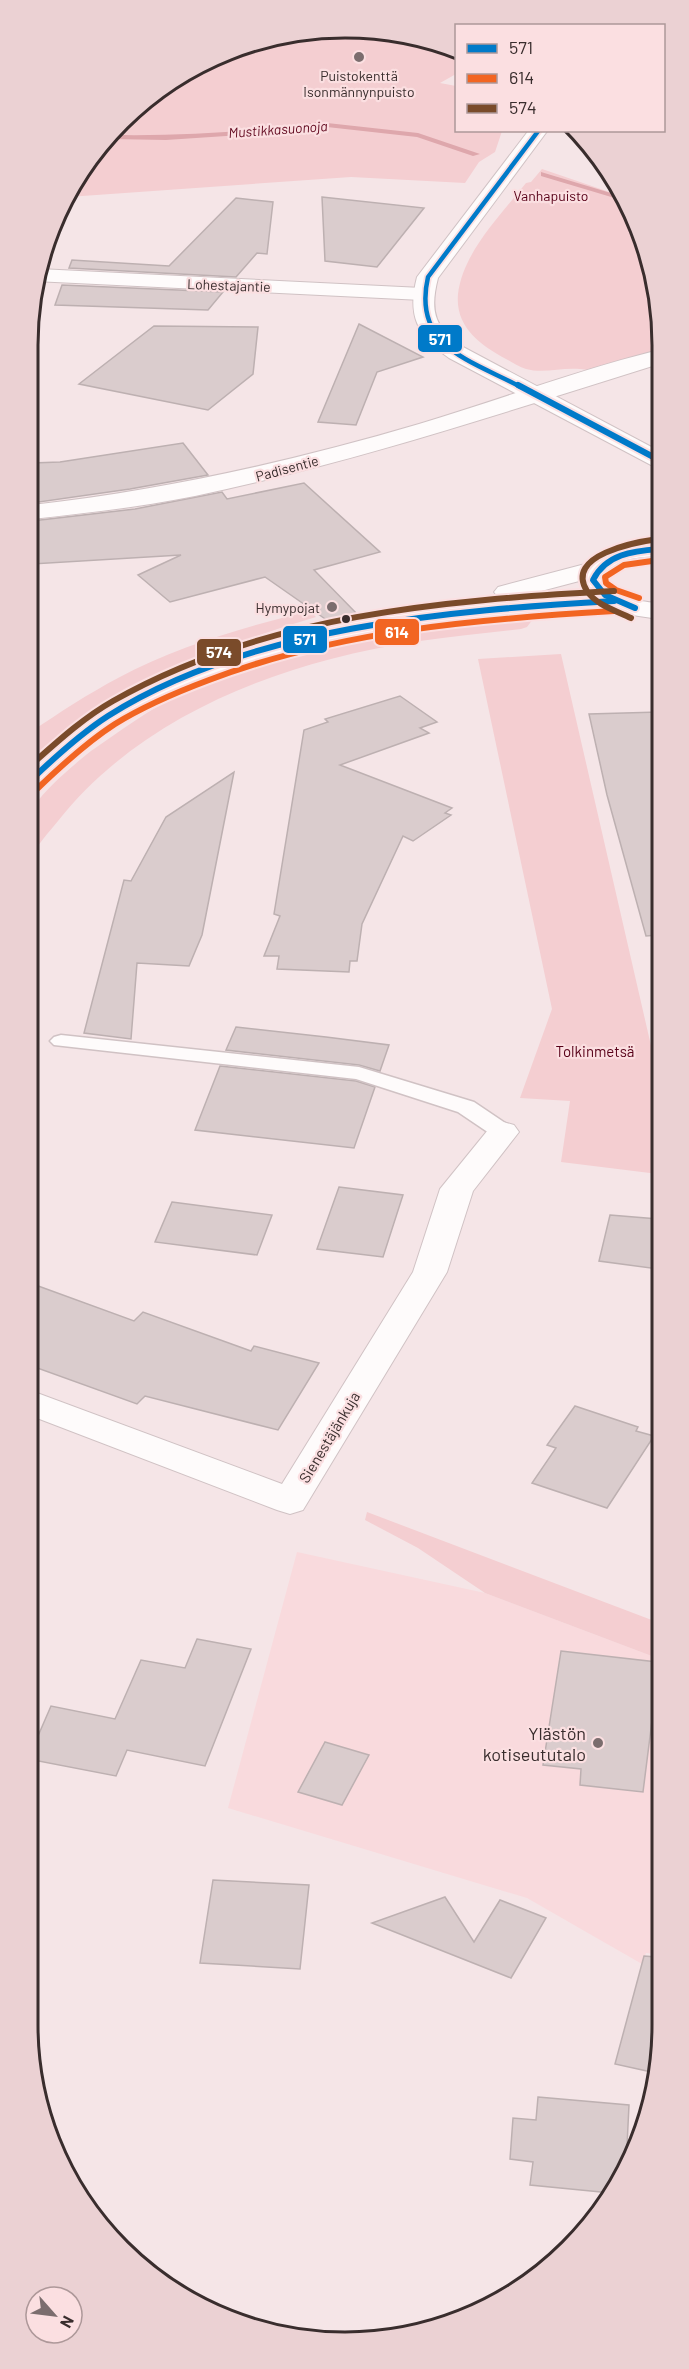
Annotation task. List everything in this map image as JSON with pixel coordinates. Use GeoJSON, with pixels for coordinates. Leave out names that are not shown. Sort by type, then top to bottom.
{"type":"FeatureCollection","features":[{"type":"Feature","properties":{"kind":"street"},"geometry":{"type":"LineString","coordinates":[[536,132],[428,277],[422,294],[422,313],[430,330],[446,346],[652,456]]}},
{"type":"Feature","properties":{"kind":"street","name":"Lohestajantie"},"geometry":{"type":"LineString","coordinates":[[45,275],[422,294]]}},
{"type":"Feature","properties":{"kind":"street","name":"Padisentie"},"geometry":{"type":"LineString","coordinates":[[38,511],[131,501],[237,481],[316,461],[652,359]]}},
{"type":"Feature","properties":{"kind":"street"},"geometry":{"type":"LineString","coordinates":[[38,774],[80,737],[128,705],[188,676],[239,657],[596,569],[618,555],[652,546]]}},
{"type":"Feature","properties":{"kind":"street"},"geometry":{"type":"LineString","coordinates":[[596,569],[593,578],[596,586],[614,601],[633,608],[652,610]]}},
{"type":"Feature","properties":{"kind":"street"},"geometry":{"type":"LineString","coordinates":[[375,625],[543,604],[614,601]]}},
{"type":"Feature","properties":{"kind":"street","name":"Sienestäjänkuja"},"geometry":{"type":"LineString","coordinates":[[38,1405],[290,1501],[429,1272],[457,1189],[503,1132]]}},
{"type":"Feature","properties":{"kind":"lane"},"geometry":{"type":"LineString","coordinates":[[61,1041],[359,1073],[466,1107],[503,1132]]}},
{"type":"Feature","properties":{"kind":"shaded area"},"geometry":{"type":"Polygon","coordinates":[[[297,1552],[485,1593],[652,1656],[652,1954],[646,1953],[642,1964],[527,1898],[228,1808],[297,1552]]]}},
{"type":"Feature","properties":{"kind":"green space"},"geometry":{"type":"Polygon","coordinates":[[[365,38],[404,43],[455,58],[455,75],[440,83],[455,86],[455,132],[502,132],[495,152],[479,162],[465,183],[351,177],[76,196],[101,158],[127,127],[142,114],[191,79],[246,54],[304,40],[365,38]]]}},
{"type":"Feature","properties":{"kind":"green space","name":"Vanhapuisto"},"geometry":{"type":"Polygon","coordinates":[[[542,169],[611,193],[628,227],[641,265],[649,304],[652,353],[594,370],[533,370],[518,366],[496,354],[471,334],[458,306],[461,278],[484,235],[526,183],[531,182],[542,169]]]}},
{"type":"Feature","properties":{"kind":"green space"},"geometry":{"type":"Polygon","coordinates":[[[310,611],[316,617],[240,642],[166,672],[96,711],[62,733],[38,752],[38,727],[118,678],[164,656],[212,638],[310,611]]]}},
{"type":"Feature","properties":{"kind":"green space"},"geometry":{"type":"Polygon","coordinates":[[[532,612],[533,619],[527,627],[521,629],[426,640],[354,653],[292,670],[217,700],[181,718],[114,764],[85,791],[38,847],[38,801],[48,789],[91,751],[145,714],[179,695],[264,662],[352,640],[532,612]]]}},
{"type":"Feature","properties":{"kind":"green space","name":"Tolkinmetsä"},"geometry":{"type":"Polygon","coordinates":[[[561,654],[652,1050],[652,1173],[561,1162],[570,1101],[520,1098],[552,1009],[478,659],[561,654]]]}},
{"type":"Feature","properties":{"kind":"green space"},"geometry":{"type":"Polygon","coordinates":[[[367,1512],[652,1620],[652,1656],[485,1593],[418,1548],[365,1520],[367,1512]]]}},
{"type":"Feature","properties":{"kind":"building"},"geometry":{"type":"Polygon","coordinates":[[[322,197],[424,208],[377,267],[325,261],[322,197]]]}},
{"type":"Feature","properties":{"kind":"building"},"geometry":{"type":"Polygon","coordinates":[[[236,198],[273,202],[267,254],[257,253],[236,277],[69,268],[72,260],[169,266],[236,198]]]}},
{"type":"Feature","properties":{"kind":"building"},"geometry":{"type":"Polygon","coordinates":[[[62,285],[223,292],[208,310],[55,305],[62,285]]]}},
{"type":"Feature","properties":{"kind":"building"},"geometry":{"type":"Polygon","coordinates":[[[359,324],[423,357],[377,372],[356,425],[318,422],[359,324]]]}},
{"type":"Feature","properties":{"kind":"building"},"geometry":{"type":"Polygon","coordinates":[[[154,326],[258,327],[253,374],[208,410],[79,384],[154,326]]]}},
{"type":"Feature","properties":{"kind":"building"},"geometry":{"type":"Polygon","coordinates":[[[183,443],[208,475],[38,502],[38,463],[60,462],[183,443]]]}},
{"type":"Feature","properties":{"kind":"building"},"geometry":{"type":"Polygon","coordinates":[[[304,483],[380,552],[314,570],[360,617],[331,623],[265,577],[170,602],[138,575],[181,555],[38,564],[38,520],[135,509],[222,492],[227,499],[304,483]]]}},
{"type":"Feature","properties":{"kind":"building"},"geometry":{"type":"Polygon","coordinates":[[[400,696],[437,722],[420,728],[429,733],[340,765],[452,808],[445,813],[451,815],[413,841],[403,836],[362,924],[357,961],[350,961],[349,972],[277,969],[279,956],[264,956],[280,916],[274,914],[304,730],[328,722],[325,719],[400,696]]]}},
{"type":"Feature","properties":{"kind":"building"},"geometry":{"type":"Polygon","coordinates":[[[652,712],[652,936],[646,936],[607,795],[589,714],[652,712]]]}},
{"type":"Feature","properties":{"kind":"building"},"geometry":{"type":"Polygon","coordinates":[[[234,772],[202,935],[189,966],[137,963],[131,1039],[84,1033],[124,880],[131,881],[166,817],[234,772]]]}},
{"type":"Feature","properties":{"kind":"building"},"geometry":{"type":"Polygon","coordinates":[[[236,1027],[389,1045],[380,1071],[359,1065],[226,1050],[236,1027]]]}},
{"type":"Feature","properties":{"kind":"building"},"geometry":{"type":"Polygon","coordinates":[[[220,1066],[356,1081],[375,1087],[354,1148],[195,1130],[220,1066]]]}},
{"type":"Feature","properties":{"kind":"building"},"geometry":{"type":"Polygon","coordinates":[[[339,1187],[403,1195],[383,1257],[317,1249],[339,1187]]]}},
{"type":"Feature","properties":{"kind":"building"},"geometry":{"type":"Polygon","coordinates":[[[172,1202],[272,1215],[257,1255],[155,1242],[172,1202]]]}},
{"type":"Feature","properties":{"kind":"building"},"geometry":{"type":"Polygon","coordinates":[[[610,1215],[652,1218],[652,1268],[599,1261],[610,1215]]]}},
{"type":"Feature","properties":{"kind":"building"},"geometry":{"type":"Polygon","coordinates":[[[38,1286],[134,1321],[143,1312],[251,1351],[254,1346],[319,1363],[278,1430],[145,1396],[137,1404],[38,1368],[38,1286]]]}},
{"type":"Feature","properties":{"kind":"building"},"geometry":{"type":"Polygon","coordinates":[[[575,1406],[638,1427],[636,1431],[652,1435],[652,1439],[607,1508],[532,1483],[556,1448],[547,1445],[575,1406]]]}},
{"type":"Feature","properties":{"kind":"building"},"geometry":{"type":"Polygon","coordinates":[[[197,1639],[251,1649],[205,1766],[127,1750],[116,1776],[38,1761],[38,1736],[51,1706],[115,1719],[141,1660],[185,1668],[197,1639]]]}},
{"type":"Feature","properties":{"kind":"building","name":"Ylästön kotiseututalo"},"geometry":{"type":"Polygon","coordinates":[[[561,1651],[652,1661],[652,1721],[643,1792],[580,1785],[581,1769],[543,1765],[561,1651]]]}},
{"type":"Feature","properties":{"kind":"building"},"geometry":{"type":"Polygon","coordinates":[[[325,1742],[369,1755],[342,1805],[298,1792],[325,1742]]]}},
{"type":"Feature","properties":{"kind":"building"},"geometry":{"type":"Polygon","coordinates":[[[213,1880],[309,1885],[300,1969],[200,1963],[213,1880]]]}},
{"type":"Feature","properties":{"kind":"building"},"geometry":{"type":"Polygon","coordinates":[[[445,1897],[474,1942],[500,1900],[546,1918],[511,1978],[372,1923],[445,1897]]]}},
{"type":"Feature","properties":{"kind":"building"},"geometry":{"type":"Polygon","coordinates":[[[644,1956],[652,1957],[652,2024],[648,2071],[615,2064],[644,1956]]]}},
{"type":"Feature","properties":{"kind":"building"},"geometry":{"type":"Polygon","coordinates":[[[538,2097],[629,2105],[627,2144],[602,2192],[530,2185],[533,2162],[510,2159],[513,2118],[536,2120],[538,2097]]]}},
{"type":"Feature","properties":{"kind":"waterway","name":"Mustikkasuonoja"},"geometry":{"type":"LineString","coordinates":[[118,137],[166,138],[272,131],[318,124],[418,135],[476,154]]}},
{"type":"Feature","properties":{"kind":"waterway","name":"Mustikkasuonoja"},"geometry":{"type":"LineString","coordinates":[[544,174],[613,196]]}},
{"type":"Feature","properties":{"kind":"transit line","name":"571"},"geometry":{"type":"LineString","coordinates":[[537,132],[428,277],[424,301],[427,321],[438,337],[457,353],[652,456]]}},
{"type":"Feature","properties":{"kind":"transit line","name":"574"},"geometry":{"type":"LineString","coordinates":[[631,618],[604,605],[588,592],[582,580],[586,568],[596,557],[634,542],[652,540]]}},
{"type":"Feature","properties":{"kind":"transit line","name":"571"},"geometry":{"type":"LineString","coordinates":[[635,608],[605,595],[593,580],[597,571],[612,559],[652,550]]}},
{"type":"Feature","properties":{"kind":"transit line","name":"614"},"geometry":{"type":"LineString","coordinates":[[639,598],[616,590],[606,583],[605,577],[624,565],[652,561]]}},
{"type":"Feature","properties":{"kind":"transit line","name":"574"},"geometry":{"type":"LineString","coordinates":[[38,759],[70,731],[113,701],[166,673],[225,650],[289,632],[423,607],[489,599],[614,591]]}},
{"type":"Feature","properties":{"kind":"transit line","name":"571"},"geometry":{"type":"LineString","coordinates":[[38,774],[108,716],[174,682],[233,659],[295,642],[425,617],[554,604],[614,601]]}},
{"type":"Feature","properties":{"kind":"transit line","name":"614"},"geometry":{"type":"LineString","coordinates":[[38,788],[91,741],[115,724],[181,690],[240,669],[301,651],[363,637],[427,627],[553,614],[614,611]]}},
{"type":"Feature","properties":{"kind":"place","name":"Puistokenttä Isonmännynpuisto"},"geometry":{"type":"Point","coordinates":[359,57]}},
{"type":"Feature","properties":{"kind":"place","name":"Hymypojat"},"geometry":{"type":"Point","coordinates":[332,607]}},
{"type":"Feature","properties":{"kind":"place","name":"Ylästön kotiseututalo"},"geometry":{"type":"Point","coordinates":[598,1743]}}]}
